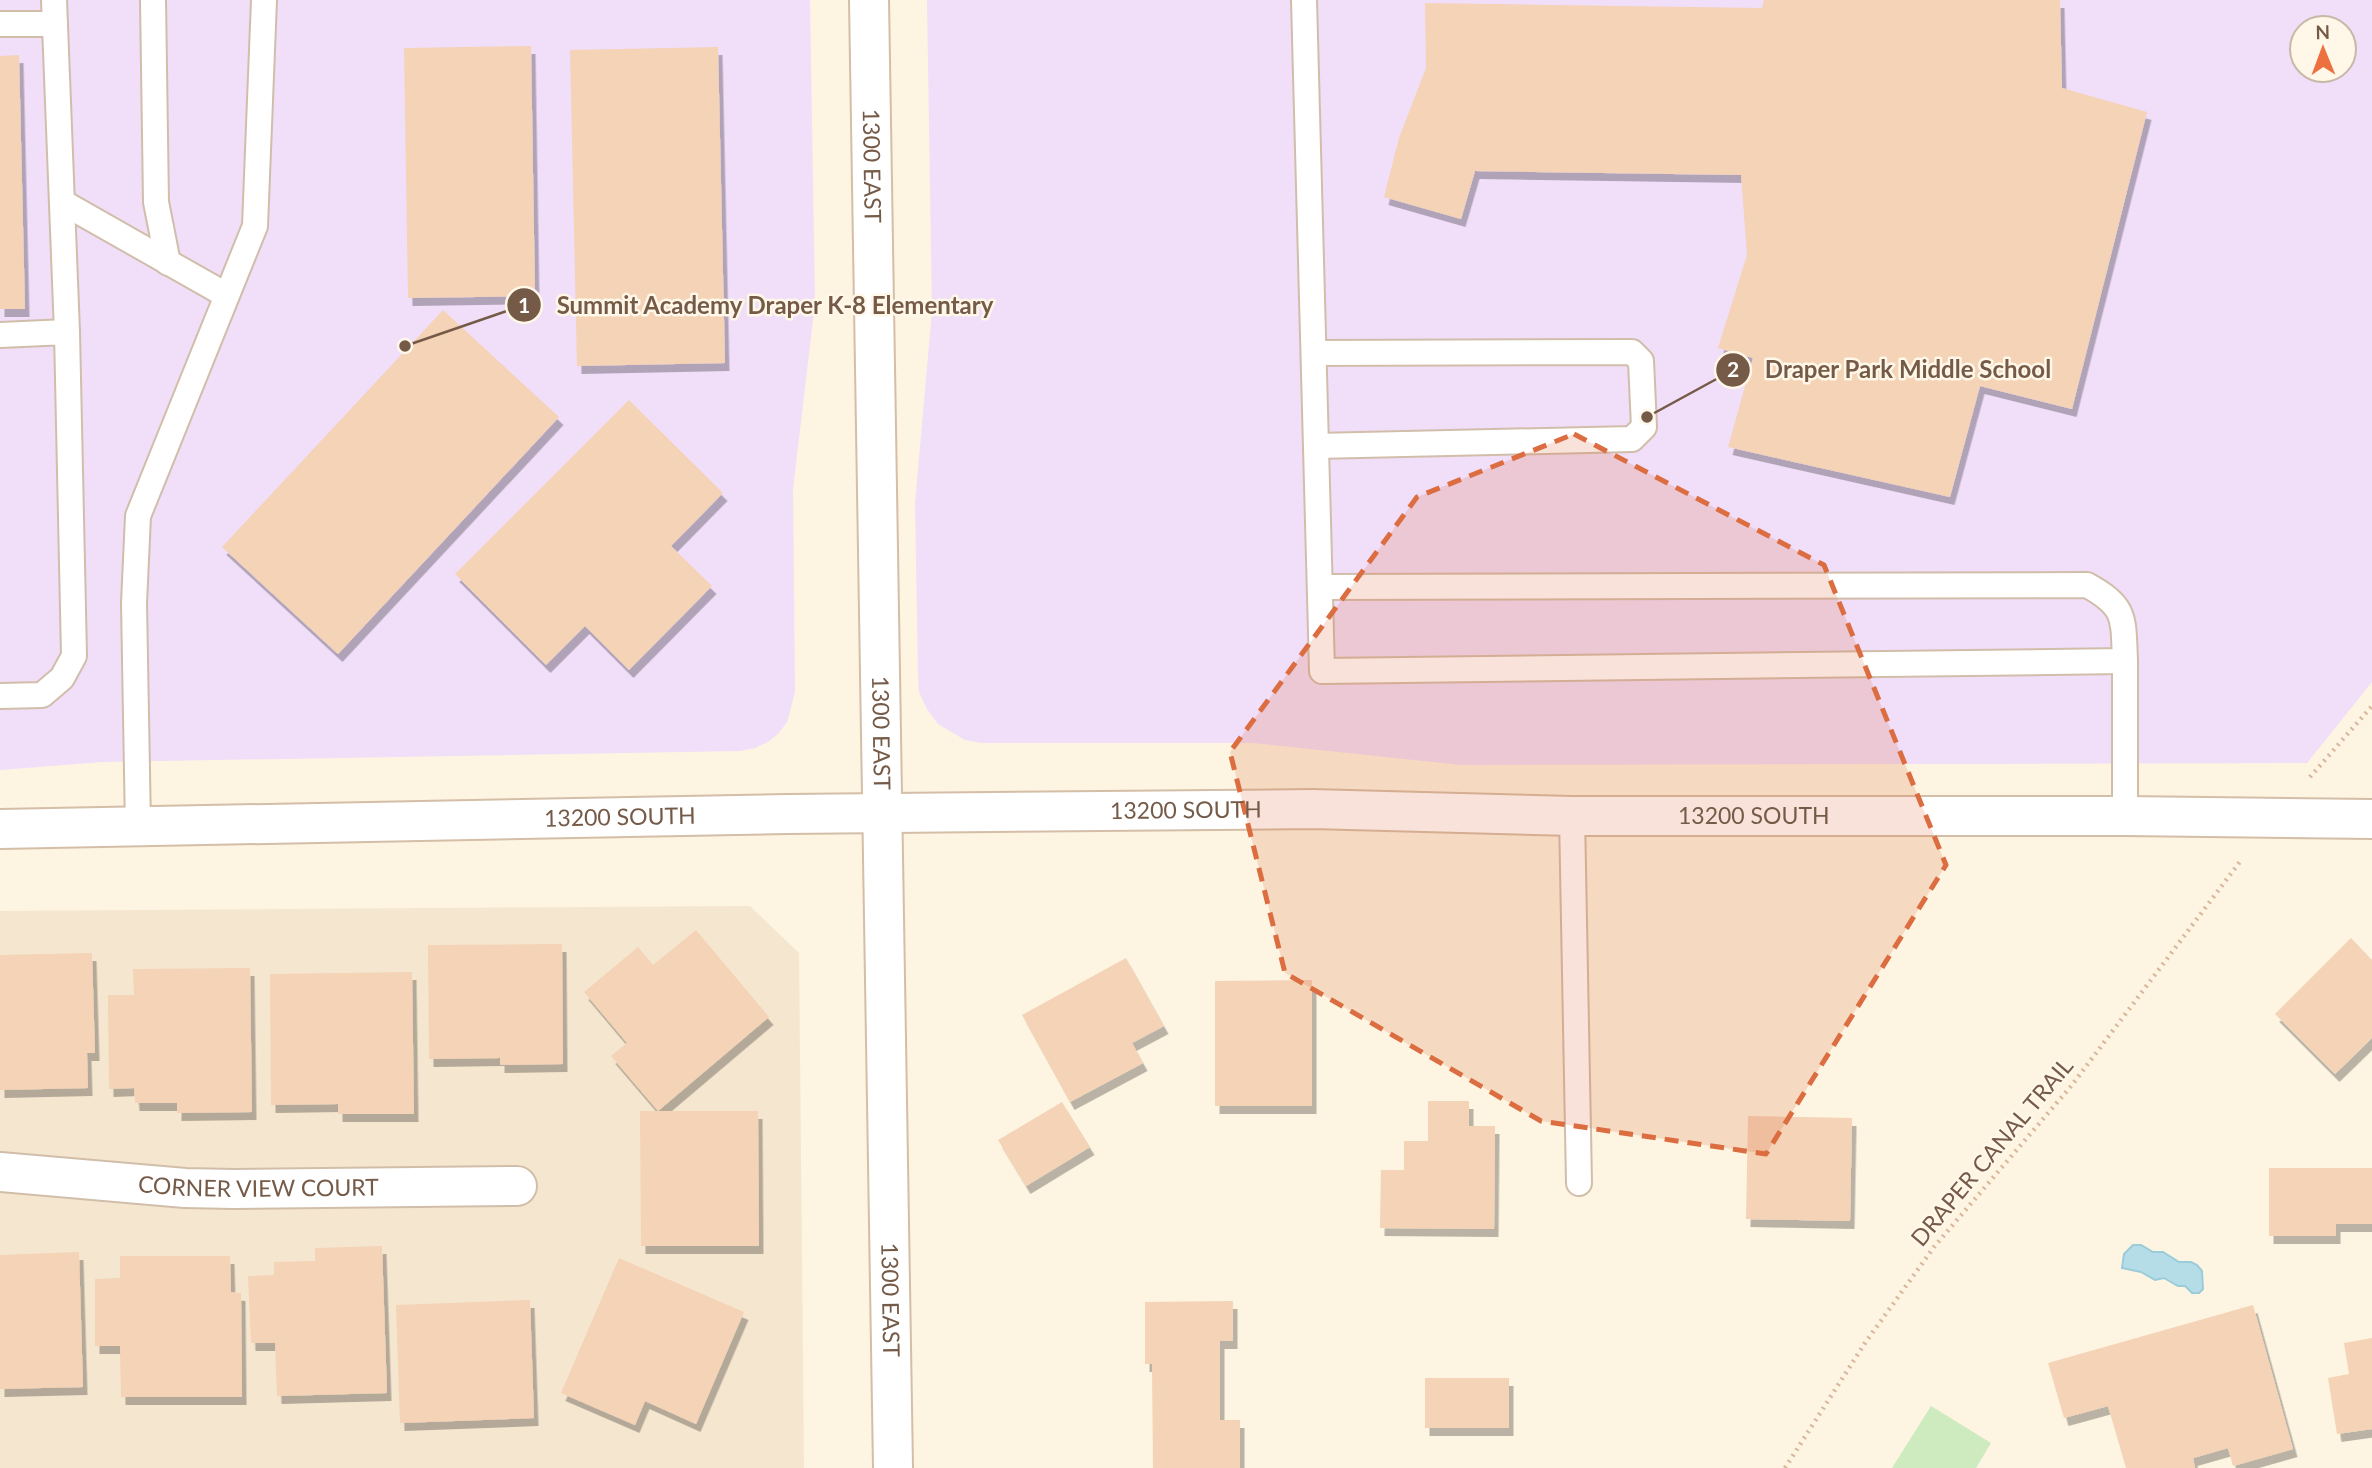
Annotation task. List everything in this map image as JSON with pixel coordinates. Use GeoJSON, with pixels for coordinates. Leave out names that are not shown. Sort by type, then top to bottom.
{"type":"FeatureCollection","features":[{"type":"Feature","properties":{"kind":"street","name":"1300 EAST"},"geometry":{"type":"LineString","coordinates":[[869,0],[893,1468]]}},
{"type":"Feature","properties":{"kind":"street","name":"13200 SOUTH"},"geometry":{"type":"LineString","coordinates":[[0,830],[773,814],[1312,809],[1572,816],[2372,819]]}},
{"type":"Feature","properties":{"kind":"street","name":"CORNER VIEW COURT"},"geometry":{"type":"LineString","coordinates":[[0,1172],[185,1188],[517,1186]]}},
{"type":"Feature","properties":{"kind":"lane"},"geometry":{"type":"LineString","coordinates":[[153,0],[156,202],[169,263]]}},
{"type":"Feature","properties":{"kind":"lane"},"geometry":{"type":"LineString","coordinates":[[138,827],[134,603],[138,516],[255,226],[264,0]]}},
{"type":"Feature","properties":{"kind":"lane"},"geometry":{"type":"LineString","coordinates":[[1304,0],[1322,671],[2125,661]]}},
{"type":"Feature","properties":{"kind":"lane"},"geometry":{"type":"LineString","coordinates":[[0,24],[55,12],[67,332],[74,656],[62,678],[42,695],[0,696]]}},
{"type":"Feature","properties":{"kind":"lane"},"geometry":{"type":"LineString","coordinates":[[62,202],[226,295]]}},
{"type":"Feature","properties":{"kind":"lane"},"geometry":{"type":"LineString","coordinates":[[0,335],[67,332]]}},
{"type":"Feature","properties":{"kind":"lane"},"geometry":{"type":"LineString","coordinates":[[1314,353],[1632,352],[1642,361],[1644,427],[1632,439],[1316,446]]}},
{"type":"Feature","properties":{"kind":"lane"},"geometry":{"type":"LineString","coordinates":[[1320,587],[2087,585],[2109,597],[2121,611],[2125,661],[2125,816]]}},
{"type":"Feature","properties":{"kind":"lane"},"geometry":{"type":"LineString","coordinates":[[1572,816],[1579,1183]]}},
{"type":"Feature","properties":{"kind":"path"},"geometry":{"type":"LineString","coordinates":[[2322,763],[2372,706]]}},
{"type":"Feature","properties":{"kind":"path","name":"DRAPER CANAL TRAIL"},"geometry":{"type":"LineString","coordinates":[[1785,1468],[1865,1343],[1934,1247],[2072,1085],[2235,866]]}},
{"type":"Feature","properties":{"kind":"highlighted area"},"geometry":{"type":"Polygon","coordinates":[[[1574,434],[1824,565],[1946,865],[1766,1154],[1541,1121],[1285,973],[1230,752],[1417,497],[1574,434]]]}},
{"type":"Feature","properties":{"kind":"shaded area"},"geometry":{"type":"Polygon","coordinates":[[[0,0],[810,0],[815,303],[793,489],[795,692],[787,722],[778,734],[755,748],[740,751],[102,762],[0,770],[0,0]]]}},
{"type":"Feature","properties":{"kind":"shaded area"},"geometry":{"type":"Polygon","coordinates":[[[927,0],[2372,0],[2372,682],[2307,763],[1461,765],[1253,743],[982,743],[965,740],[938,724],[919,692],[915,503],[932,311],[927,0]]]}},
{"type":"Feature","properties":{"kind":"shaded area"},"geometry":{"type":"Polygon","coordinates":[[[750,906],[799,953],[804,1468],[0,1468],[0,911],[750,906]]]}},
{"type":"Feature","properties":{"kind":"green space"},"geometry":{"type":"Polygon","coordinates":[[[1931,1406],[1991,1443],[1976,1468],[1892,1468],[1931,1406]]]}},
{"type":"Feature","properties":{"kind":"water"},"geometry":{"type":"Polygon","coordinates":[[[2133,1245],[2141,1245],[2153,1252],[2163,1252],[2179,1262],[2197,1265],[2202,1271],[2203,1289],[2199,1293],[2192,1293],[2185,1286],[2178,1286],[2164,1278],[2155,1280],[2141,1272],[2122,1268],[2124,1254],[2133,1245]]]}},
{"type":"Feature","properties":{"kind":"building"},"geometry":{"type":"Polygon","coordinates":[[[1764,0],[2060,0],[2062,88],[2147,112],[2072,409],[1980,386],[1950,497],[1728,447],[1753,358],[1718,348],[1747,255],[1741,175],[1475,171],[1461,219],[1384,197],[1399,138],[1426,68],[1425,3],[1762,8],[1764,0]]]}},
{"type":"Feature","properties":{"kind":"building"},"geometry":{"type":"Polygon","coordinates":[[[531,46],[535,296],[408,298],[404,48],[531,46]]]}},
{"type":"Feature","properties":{"kind":"building"},"geometry":{"type":"Polygon","coordinates":[[[718,47],[725,363],[577,366],[570,50],[718,47]]]}},
{"type":"Feature","properties":{"kind":"building"},"geometry":{"type":"Polygon","coordinates":[[[19,55],[25,309],[0,309],[0,56],[19,55]]]}},
{"type":"Feature","properties":{"kind":"building"},"geometry":{"type":"Polygon","coordinates":[[[443,310],[559,417],[338,654],[222,547],[443,310]]]}},
{"type":"Feature","properties":{"kind":"building"},"geometry":{"type":"Polygon","coordinates":[[[629,400],[723,493],[671,546],[712,586],[629,670],[585,626],[546,665],[455,574],[629,400]]]}},
{"type":"Feature","properties":{"kind":"building"},"geometry":{"type":"Polygon","coordinates":[[[696,930],[769,1017],[658,1111],[611,1056],[627,1043],[584,992],[638,947],[653,965],[696,930]]]}},
{"type":"Feature","properties":{"kind":"building"},"geometry":{"type":"Polygon","coordinates":[[[2351,938],[2372,960],[2372,1038],[2335,1074],[2275,1014],[2351,938]]]}},
{"type":"Feature","properties":{"kind":"building"},"geometry":{"type":"Polygon","coordinates":[[[562,944],[563,1064],[500,1065],[500,1058],[429,1059],[428,945],[562,944]]]}},
{"type":"Feature","properties":{"kind":"building"},"geometry":{"type":"Polygon","coordinates":[[[92,953],[95,1053],[87,1053],[88,1088],[0,1090],[0,955],[92,953]]]}},
{"type":"Feature","properties":{"kind":"building"},"geometry":{"type":"Polygon","coordinates":[[[1126,958],[1164,1026],[1132,1043],[1143,1063],[1070,1102],[1022,1015],[1126,958]]]}},
{"type":"Feature","properties":{"kind":"building"},"geometry":{"type":"Polygon","coordinates":[[[250,968],[252,1112],[177,1113],[177,1103],[135,1103],[134,1088],[109,1089],[108,995],[134,995],[133,969],[250,968]]]}},
{"type":"Feature","properties":{"kind":"building"},"geometry":{"type":"Polygon","coordinates":[[[412,972],[414,1114],[338,1114],[338,1104],[271,1105],[270,974],[412,972]]]}},
{"type":"Feature","properties":{"kind":"building"},"geometry":{"type":"Polygon","coordinates":[[[1312,980],[1312,1106],[1215,1106],[1215,981],[1312,980]]]}},
{"type":"Feature","properties":{"kind":"building"},"geometry":{"type":"Polygon","coordinates":[[[1428,1101],[1469,1101],[1469,1126],[1495,1126],[1494,1229],[1380,1228],[1381,1170],[1404,1170],[1404,1141],[1428,1141],[1428,1101]]]}},
{"type":"Feature","properties":{"kind":"building"},"geometry":{"type":"Polygon","coordinates":[[[1062,1102],[1090,1147],[1026,1186],[998,1140],[1062,1102]]]}},
{"type":"Feature","properties":{"kind":"building"},"geometry":{"type":"Polygon","coordinates":[[[640,1111],[758,1111],[759,1246],[641,1246],[640,1111]]]}},
{"type":"Feature","properties":{"kind":"building"},"geometry":{"type":"Polygon","coordinates":[[[1748,1116],[1852,1118],[1850,1221],[1746,1219],[1748,1116]]]}},
{"type":"Feature","properties":{"kind":"building"},"geometry":{"type":"Polygon","coordinates":[[[2269,1168],[2372,1168],[2372,1224],[2336,1224],[2336,1236],[2269,1236],[2269,1168]]]}},
{"type":"Feature","properties":{"kind":"building"},"geometry":{"type":"Polygon","coordinates":[[[382,1246],[387,1393],[277,1396],[275,1343],[251,1343],[248,1276],[274,1275],[274,1262],[315,1261],[315,1248],[382,1246]]]}},
{"type":"Feature","properties":{"kind":"building"},"geometry":{"type":"Polygon","coordinates":[[[79,1252],[83,1387],[0,1389],[0,1255],[79,1252]]]}},
{"type":"Feature","properties":{"kind":"building"},"geometry":{"type":"Polygon","coordinates":[[[120,1256],[230,1256],[231,1292],[241,1293],[242,1397],[121,1397],[120,1346],[95,1346],[95,1279],[120,1278],[120,1256]]]}},
{"type":"Feature","properties":{"kind":"building"},"geometry":{"type":"Polygon","coordinates":[[[619,1258],[744,1312],[696,1424],[645,1401],[635,1425],[561,1393],[619,1258]]]}},
{"type":"Feature","properties":{"kind":"building"},"geometry":{"type":"Polygon","coordinates":[[[530,1300],[534,1418],[400,1423],[396,1305],[530,1300]]]}},
{"type":"Feature","properties":{"kind":"building"},"geometry":{"type":"Polygon","coordinates":[[[1233,1301],[1233,1341],[1220,1341],[1220,1420],[1240,1420],[1240,1468],[1153,1468],[1152,1364],[1145,1364],[1145,1302],[1233,1301]]]}},
{"type":"Feature","properties":{"kind":"building"},"geometry":{"type":"Polygon","coordinates":[[[2253,1305],[2293,1449],[2233,1466],[2228,1448],[2193,1458],[2195,1468],[2126,1468],[2108,1406],[2064,1418],[2048,1363],[2253,1305]]]}},
{"type":"Feature","properties":{"kind":"building"},"geometry":{"type":"Polygon","coordinates":[[[2372,1338],[2372,1429],[2337,1434],[2328,1378],[2349,1374],[2344,1343],[2372,1338]]]}},
{"type":"Feature","properties":{"kind":"building"},"geometry":{"type":"Polygon","coordinates":[[[1425,1378],[1509,1378],[1509,1428],[1425,1428],[1425,1378]]]}},
{"type":"Feature","properties":{"kind":"place","name":"Summit Academy Draper K-8 Elementary"},"geometry":{"type":"Point","coordinates":[405,346]}},
{"type":"Feature","properties":{"kind":"place","name":"Draper Park Middle School"},"geometry":{"type":"Point","coordinates":[1647,417]}}]}
